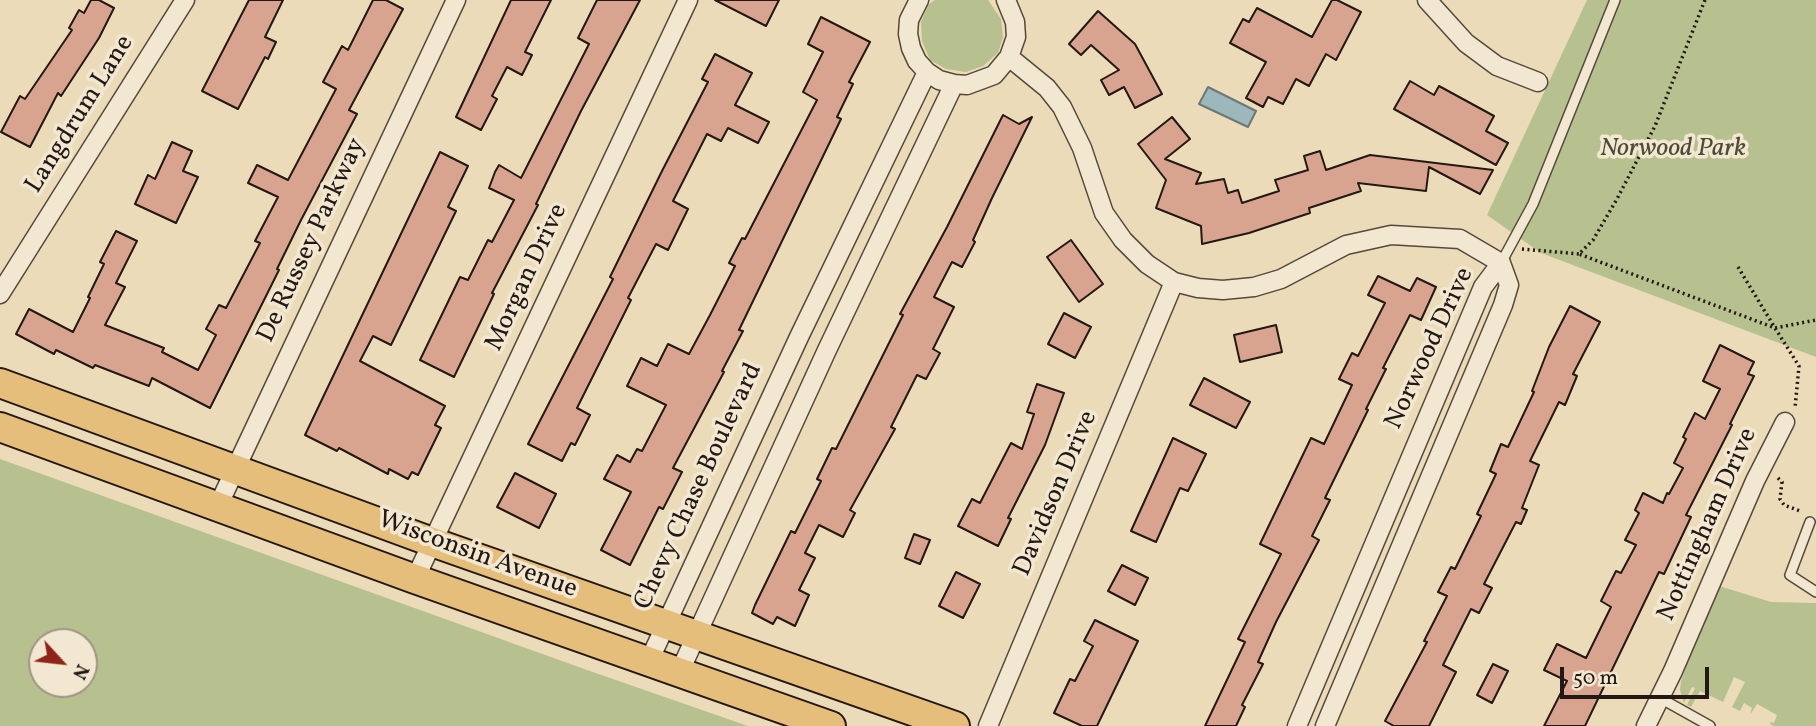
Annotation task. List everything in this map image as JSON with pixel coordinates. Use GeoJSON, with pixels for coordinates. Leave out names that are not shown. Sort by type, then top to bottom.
{"type":"FeatureCollection","features":[{"type":"Feature","properties":{"kind":"main road","name":"Wisconsin Avenue"},"geometry":{"type":"LineString","coordinates":[[0,383],[432,542],[955,726]]}},
{"type":"Feature","properties":{"kind":"main road","name":"Wisconsin Avenue"},"geometry":{"type":"LineString","coordinates":[[0,427],[415,579],[831,726]]}},
{"type":"Feature","properties":{"kind":"street","name":"Langdrum Lane"},"geometry":{"type":"LineString","coordinates":[[0,294],[185,0]]}},
{"type":"Feature","properties":{"kind":"street","name":"De Russey Parkway"},"geometry":{"type":"LineString","coordinates":[[218,506],[456,0]]}},
{"type":"Feature","properties":{"kind":"street","name":"Morgan Drive"},"geometry":{"type":"LineString","coordinates":[[415,579],[688,0]]}},
{"type":"Feature","properties":{"kind":"street"},"geometry":{"type":"LineString","coordinates":[[910,2],[910,41],[917,61],[939,80],[967,85],[994,75],[1009,57],[1016,37],[1016,22],[1006,0]]}},
{"type":"Feature","properties":{"kind":"street"},"geometry":{"type":"LineString","coordinates":[[1427,0],[1466,43],[1497,66],[1538,82]]}},
{"type":"Feature","properties":{"kind":"street"},"geometry":{"type":"LineString","coordinates":[[1009,57],[1047,88],[1062,107],[1082,148],[1104,213],[1123,240],[1147,264],[1174,282],[1223,290],[1254,287],[1281,279],[1346,246],[1391,235],[1460,239],[1501,263]]}},
{"type":"Feature","properties":{"kind":"street","name":"Chevy Chase Boulevard"},"geometry":{"type":"LineString","coordinates":[[649,661],[799,337],[927,72]]}},
{"type":"Feature","properties":{"kind":"street"},"geometry":{"type":"LineString","coordinates":[[680,671],[827,350],[954,84]]}},
{"type":"Feature","properties":{"kind":"street","name":"Norwood Drive"},"geometry":{"type":"LineString","coordinates":[[1297,726],[1483,286],[1501,263]]}},
{"type":"Feature","properties":{"kind":"street","name":"Norwood Drive"},"geometry":{"type":"LineString","coordinates":[[1325,726],[1503,305],[1509,285],[1501,263]]}},
{"type":"Feature","properties":{"kind":"street","name":"Davidson Drive"},"geometry":{"type":"LineString","coordinates":[[988,726],[1174,282]]}},
{"type":"Feature","properties":{"kind":"street"},"geometry":{"type":"LineString","coordinates":[[799,337],[827,350]]}},
{"type":"Feature","properties":{"kind":"street","name":"Nottingham Drive"},"geometry":{"type":"LineString","coordinates":[[1646,726],[1785,422]]}},
{"type":"Feature","properties":{"kind":"street"},"geometry":{"type":"LineString","coordinates":[[1411,457],[1435,467]]}},
{"type":"Feature","properties":{"kind":"street"},"geometry":{"type":"LineString","coordinates":[[1338,630],[1362,640]]}},
{"type":"Feature","properties":{"kind":"lane"},"geometry":{"type":"LineString","coordinates":[[1501,263],[1533,204],[1615,0]]}},
{"type":"Feature","properties":{"kind":"lane"},"geometry":{"type":"LineString","coordinates":[[1810,522],[1790,575],[1816,592]]}},
{"type":"Feature","properties":{"kind":"lane"},"geometry":{"type":"LineString","coordinates":[[1660,698],[1710,726]]}},
{"type":"Feature","properties":{"kind":"path"},"geometry":{"type":"LineString","coordinates":[[1579,254],[1593,240],[1618,200],[1655,126],[1705,0]]}},
{"type":"Feature","properties":{"kind":"path"},"geometry":{"type":"LineString","coordinates":[[1510,245],[1525,250],[1579,254],[1775,328],[1816,320]]}},
{"type":"Feature","properties":{"kind":"path"},"geometry":{"type":"LineString","coordinates":[[1738,267],[1799,366],[1797,406],[1785,422]]}},
{"type":"Feature","properties":{"kind":"path"},"geometry":{"type":"LineString","coordinates":[[1762,468],[1782,482],[1779,495],[1784,505],[1813,515],[1810,522]]}},
{"type":"Feature","properties":{"kind":"green space"},"geometry":{"type":"Polygon","coordinates":[[[935,0],[988,0],[1001,19],[1003,37],[998,53],[983,66],[966,72],[946,69],[930,60],[922,41],[921,22],[929,4],[935,0]]]}},
{"type":"Feature","properties":{"kind":"green space","name":"Norwood Park"},"geometry":{"type":"Polygon","coordinates":[[[1587,0],[1816,0],[1816,357],[1541,253],[1487,215],[1587,0]]]}},
{"type":"Feature","properties":{"kind":"green space"},"geometry":{"type":"Polygon","coordinates":[[[0,459],[587,670],[748,726],[0,726],[0,459]]]}},
{"type":"Feature","properties":{"kind":"green space"},"geometry":{"type":"Polygon","coordinates":[[[1716,585],[1771,602],[1816,603],[1816,726],[1774,726],[1770,724],[1774,723],[1777,715],[1757,704],[1750,715],[1752,708],[1744,703],[1740,711],[1732,707],[1745,682],[1734,677],[1723,702],[1700,691],[1691,707],[1687,705],[1695,688],[1692,687],[1684,703],[1680,690],[1681,681],[1716,585]]]}},
{"type":"Feature","properties":{"kind":"water"},"geometry":{"type":"Polygon","coordinates":[[[1208,87],[1256,111],[1248,127],[1199,104],[1208,87]]]}},
{"type":"Feature","properties":{"kind":"building"},"geometry":{"type":"Polygon","coordinates":[[[91,0],[99,0],[114,8],[99,38],[61,96],[58,93],[30,147],[1,132],[20,96],[25,99],[72,30],[69,28],[79,10],[84,13],[91,0]]]}},
{"type":"Feature","properties":{"kind":"building"},"geometry":{"type":"Polygon","coordinates":[[[249,0],[283,0],[265,37],[276,42],[268,59],[265,57],[238,109],[202,91],[249,0]]]}},
{"type":"Feature","properties":{"kind":"building"},"geometry":{"type":"Polygon","coordinates":[[[373,0],[386,0],[403,9],[349,110],[357,114],[301,220],[210,408],[152,378],[149,386],[95,365],[93,368],[56,350],[54,354],[16,334],[29,309],[73,332],[104,264],[100,262],[116,231],[137,241],[116,283],[125,287],[105,325],[164,348],[162,352],[198,370],[216,335],[206,329],[219,305],[226,308],[260,243],[255,241],[278,197],[248,183],[257,165],[288,180],[336,89],[323,82],[342,46],[348,50],[373,0]]]}},
{"type":"Feature","properties":{"kind":"building"},"geometry":{"type":"Polygon","coordinates":[[[511,0],[551,0],[525,52],[532,55],[522,75],[507,67],[492,96],[497,99],[481,130],[456,117],[511,0]]]}},
{"type":"Feature","properties":{"kind":"building"},"geometry":{"type":"Polygon","coordinates":[[[597,0],[640,0],[581,111],[454,377],[420,360],[460,277],[468,280],[488,240],[492,242],[514,200],[489,188],[495,172],[499,165],[521,178],[589,44],[578,38],[597,0]]]}},
{"type":"Feature","properties":{"kind":"building"},"geometry":{"type":"Polygon","coordinates":[[[715,0],[779,0],[766,26],[715,0]]]}},
{"type":"Feature","properties":{"kind":"building"},"geometry":{"type":"Polygon","coordinates":[[[1332,0],[1361,12],[1336,60],[1326,54],[1309,86],[1296,79],[1283,104],[1268,97],[1263,107],[1246,98],[1266,62],[1230,43],[1243,19],[1249,22],[1257,8],[1312,37],[1332,0]]]}},
{"type":"Feature","properties":{"kind":"building"},"geometry":{"type":"Polygon","coordinates":[[[1098,11],[1135,44],[1162,94],[1135,108],[1124,87],[1109,95],[1101,80],[1119,70],[1091,45],[1081,55],[1069,44],[1098,11]]]}},
{"type":"Feature","properties":{"kind":"building"},"geometry":{"type":"Polygon","coordinates":[[[821,17],[870,42],[849,82],[853,84],[837,117],[841,119],[739,330],[743,331],[673,468],[682,472],[663,509],[659,507],[630,565],[601,550],[631,492],[604,479],[617,455],[630,462],[637,449],[642,451],[666,405],[627,386],[641,358],[657,366],[668,344],[689,354],[710,315],[735,266],[729,263],[742,238],[745,239],[817,100],[803,92],[823,52],[808,44],[821,17]]]}},
{"type":"Feature","properties":{"kind":"building"},"geometry":{"type":"Polygon","coordinates":[[[715,54],[752,73],[735,105],[769,122],[758,143],[728,128],[721,141],[707,134],[673,201],[688,209],[668,250],[656,244],[628,298],[631,300],[577,408],[590,415],[575,445],[571,443],[562,461],[528,444],[613,279],[610,277],[708,82],[702,79],[715,54]]]}},
{"type":"Feature","properties":{"kind":"building"},"geometry":{"type":"Polygon","coordinates":[[[1410,81],[1434,95],[1439,86],[1494,116],[1486,131],[1508,143],[1496,165],[1394,109],[1410,81]]]}},
{"type":"Feature","properties":{"kind":"building"},"geometry":{"type":"Polygon","coordinates":[[[1003,115],[1019,124],[1032,117],[962,267],[952,262],[934,297],[954,307],[933,349],[940,353],[926,379],[917,375],[891,427],[895,429],[850,510],[855,513],[843,537],[819,525],[805,553],[815,558],[799,590],[809,595],[795,626],[777,617],[773,624],[752,613],[755,605],[791,531],[795,533],[821,481],[817,479],[832,448],[836,449],[903,315],[900,314],[1003,115]]]}},
{"type":"Feature","properties":{"kind":"building"},"geometry":{"type":"Polygon","coordinates":[[[1172,117],[1190,139],[1165,159],[1201,173],[1196,184],[1224,179],[1228,193],[1238,190],[1242,203],[1279,191],[1275,180],[1308,170],[1304,156],[1320,151],[1326,170],[1370,155],[1493,170],[1480,194],[1429,167],[1426,191],[1358,183],[1361,191],[1309,208],[1310,213],[1249,233],[1202,244],[1201,226],[1156,208],[1166,180],[1138,144],[1172,117]]]}},
{"type":"Feature","properties":{"kind":"building"},"geometry":{"type":"Polygon","coordinates":[[[172,142],[192,151],[183,171],[198,177],[176,223],[135,204],[148,175],[155,179],[172,142]]]}},
{"type":"Feature","properties":{"kind":"building"},"geometry":{"type":"Polygon","coordinates":[[[440,152],[468,166],[448,207],[456,211],[391,345],[373,336],[360,361],[445,406],[435,425],[441,428],[418,475],[412,472],[408,479],[389,469],[388,474],[339,448],[337,451],[305,435],[440,152]]]}},
{"type":"Feature","properties":{"kind":"building"},"geometry":{"type":"Polygon","coordinates":[[[1071,240],[1103,284],[1079,302],[1047,257],[1071,240]]]}},
{"type":"Feature","properties":{"kind":"building"},"geometry":{"type":"Polygon","coordinates":[[[1378,276],[1410,291],[1417,278],[1436,287],[1421,320],[1410,315],[1383,368],[1386,369],[1366,409],[1368,410],[1325,498],[1330,500],[1312,536],[1319,540],[1258,662],[1263,664],[1242,705],[1245,707],[1236,726],[1205,726],[1245,642],[1238,639],[1281,554],[1260,544],[1311,438],[1324,444],[1352,385],[1339,379],[1352,353],[1358,356],[1385,303],[1368,295],[1378,276]]]}},
{"type":"Feature","properties":{"kind":"building"},"geometry":{"type":"Polygon","coordinates":[[[1570,306],[1600,322],[1573,374],[1577,376],[1565,405],[1559,402],[1530,461],[1539,465],[1522,508],[1527,510],[1521,524],[1516,522],[1484,584],[1492,588],[1479,613],[1471,609],[1443,665],[1456,672],[1429,726],[1394,726],[1385,721],[1427,642],[1424,641],[1447,596],[1438,592],[1451,567],[1455,569],[1481,516],[1477,514],[1496,474],[1490,471],[1501,444],[1508,447],[1534,392],[1532,391],[1549,347],[1570,306]]]}},
{"type":"Feature","properties":{"kind":"building"},"geometry":{"type":"Polygon","coordinates":[[[1064,313],[1091,327],[1075,358],[1048,344],[1064,313]]]}},
{"type":"Feature","properties":{"kind":"building"},"geometry":{"type":"Polygon","coordinates":[[[1276,325],[1282,352],[1240,362],[1234,335],[1276,325]]]}},
{"type":"Feature","properties":{"kind":"building"},"geometry":{"type":"Polygon","coordinates":[[[1720,345],[1754,362],[1748,374],[1754,376],[1686,515],[1691,517],[1664,574],[1659,572],[1585,726],[1544,726],[1567,681],[1544,670],[1557,644],[1586,658],[1611,607],[1601,601],[1616,571],[1621,573],[1636,545],[1625,540],[1639,513],[1635,510],[1643,493],[1663,503],[1683,468],[1674,463],[1695,413],[1705,419],[1720,389],[1703,381],[1720,345]]]}},
{"type":"Feature","properties":{"kind":"building"},"geometry":{"type":"Polygon","coordinates":[[[1204,378],[1250,402],[1236,428],[1190,405],[1204,378]]]}},
{"type":"Feature","properties":{"kind":"building"},"geometry":{"type":"Polygon","coordinates":[[[1037,384],[1064,393],[1045,445],[1008,518],[1011,519],[998,546],[958,526],[972,499],[980,503],[1011,443],[1022,449],[1034,414],[1027,412],[1037,384]]]}},
{"type":"Feature","properties":{"kind":"building"},"geometry":{"type":"Polygon","coordinates":[[[1173,438],[1206,454],[1188,491],[1180,488],[1156,542],[1131,531],[1173,438]]]}},
{"type":"Feature","properties":{"kind":"building"},"geometry":{"type":"Polygon","coordinates":[[[515,473],[556,494],[539,528],[497,507],[515,473]]]}},
{"type":"Feature","properties":{"kind":"building"},"geometry":{"type":"Polygon","coordinates":[[[914,534],[930,540],[920,564],[905,558],[914,534]]]}},
{"type":"Feature","properties":{"kind":"building"},"geometry":{"type":"Polygon","coordinates":[[[1122,565],[1148,578],[1135,605],[1108,591],[1122,565]]]}},
{"type":"Feature","properties":{"kind":"building"},"geometry":{"type":"Polygon","coordinates":[[[956,572],[980,584],[963,618],[939,606],[956,572]]]}},
{"type":"Feature","properties":{"kind":"building"},"geometry":{"type":"Polygon","coordinates":[[[1095,620],[1138,641],[1097,726],[1082,726],[1054,713],[1070,679],[1075,681],[1093,646],[1084,641],[1095,620]]]}},
{"type":"Feature","properties":{"kind":"building"},"geometry":{"type":"Polygon","coordinates":[[[1493,664],[1508,671],[1492,703],[1477,695],[1493,664]]]}}]}
